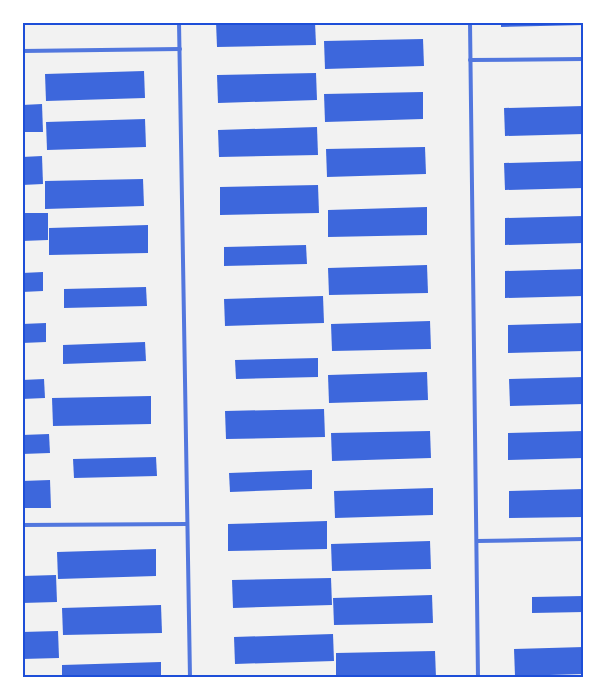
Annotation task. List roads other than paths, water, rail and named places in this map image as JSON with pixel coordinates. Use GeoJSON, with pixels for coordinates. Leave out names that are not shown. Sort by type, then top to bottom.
{"type":"FeatureCollection","features":[{"type":"Feature","properties":{"kind":"lane"},"geometry":{"type":"LineString","coordinates":[[179,22],[190,678]]}},
{"type":"Feature","properties":{"kind":"lane"},"geometry":{"type":"LineString","coordinates":[[470,22],[478,678]]}},
{"type":"Feature","properties":{"kind":"lane"},"geometry":{"type":"LineString","coordinates":[[22,51],[180,49]]}},
{"type":"Feature","properties":{"kind":"lane"},"geometry":{"type":"LineString","coordinates":[[470,60],[584,59]]}},
{"type":"Feature","properties":{"kind":"lane"},"geometry":{"type":"LineString","coordinates":[[22,524],[187,524]]}},
{"type":"Feature","properties":{"kind":"lane"},"geometry":{"type":"LineString","coordinates":[[477,540],[584,540]]}}]}
